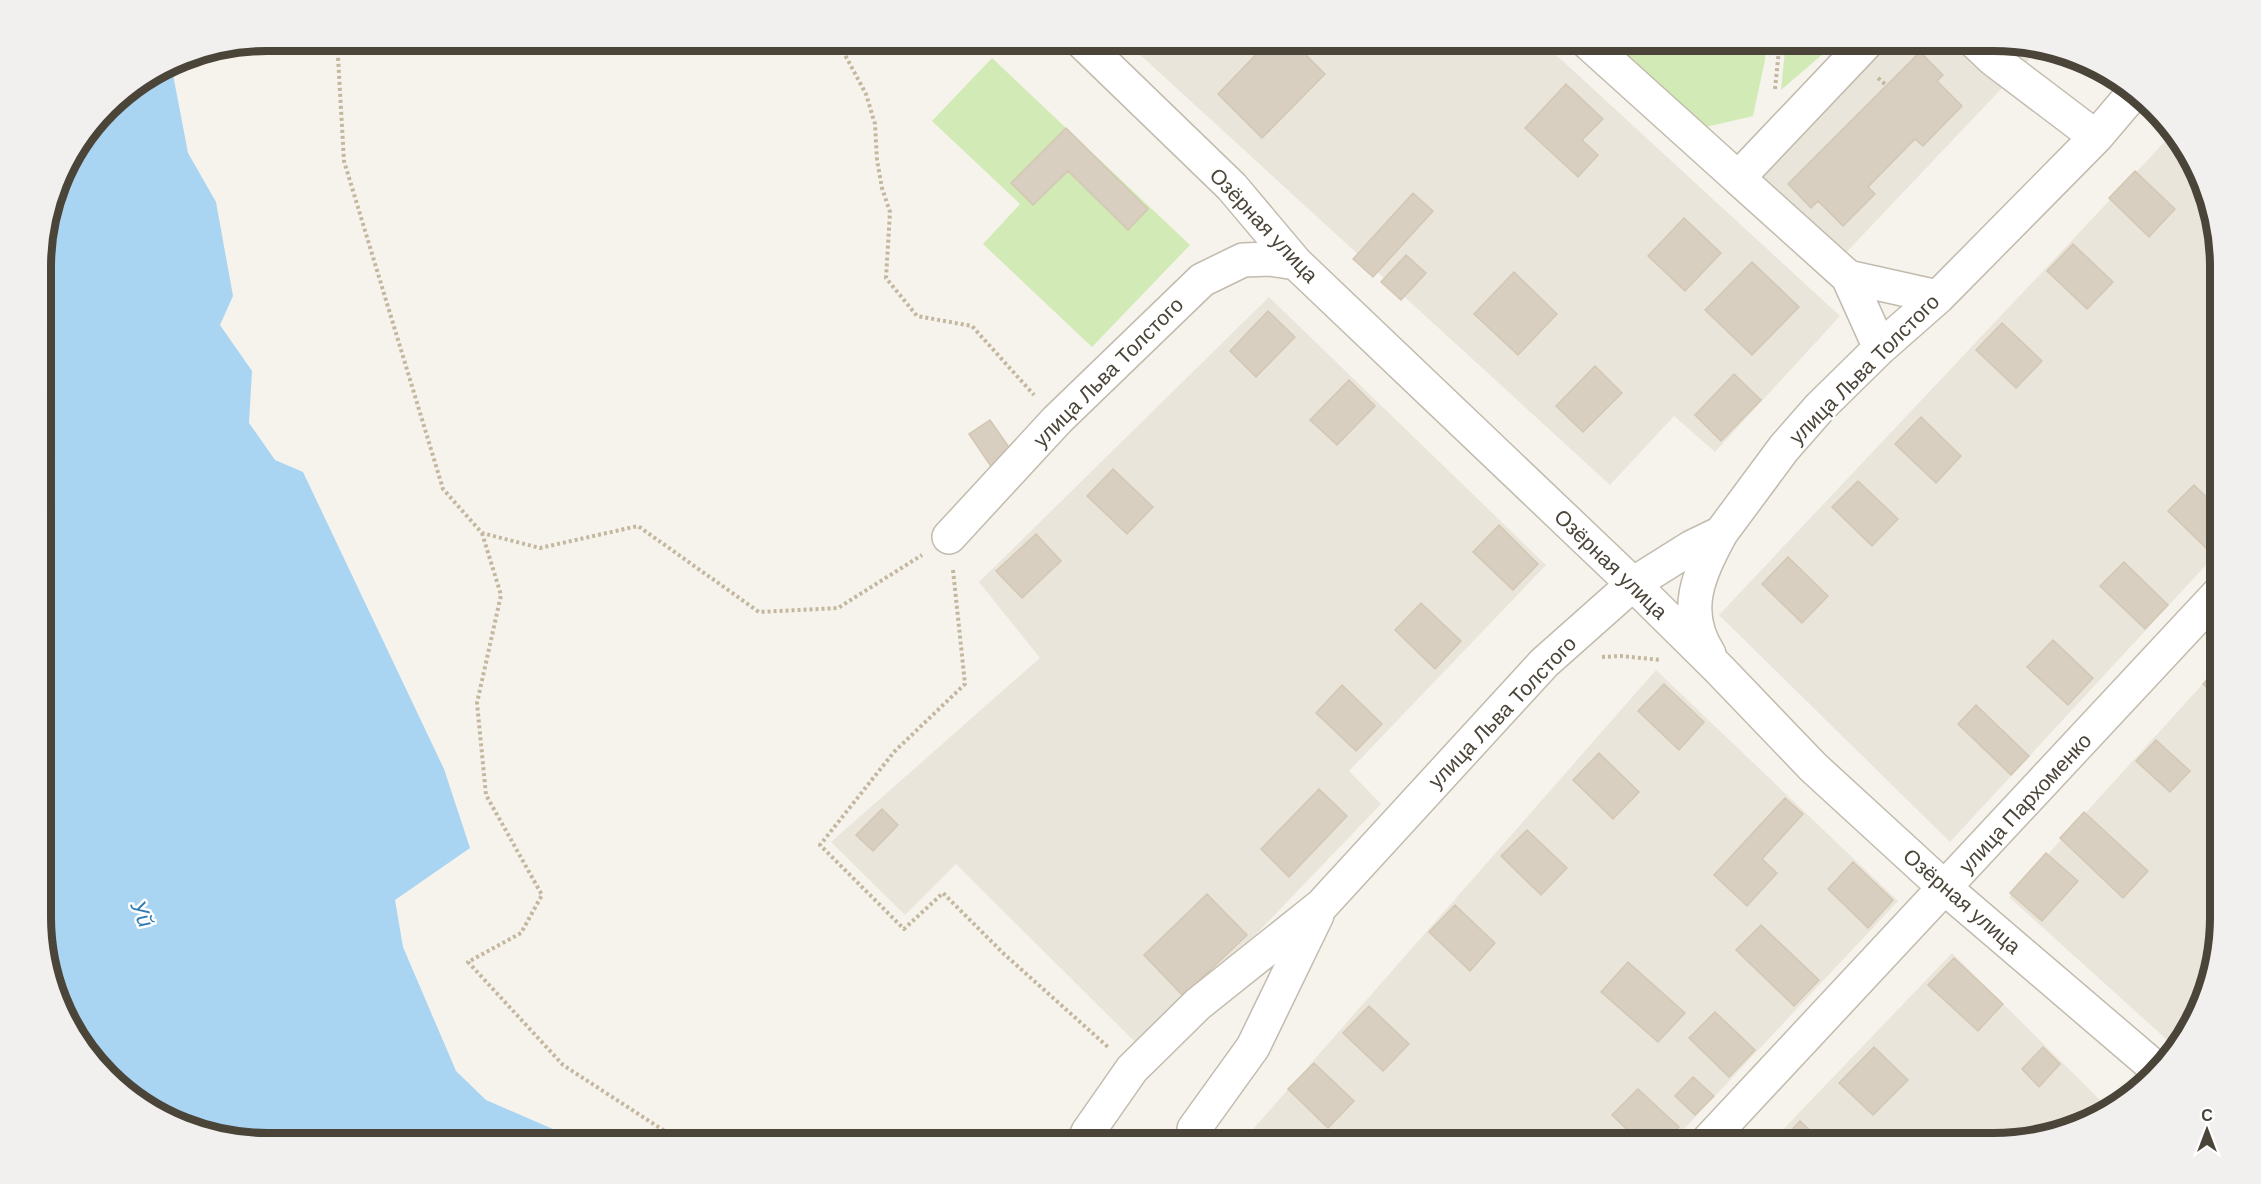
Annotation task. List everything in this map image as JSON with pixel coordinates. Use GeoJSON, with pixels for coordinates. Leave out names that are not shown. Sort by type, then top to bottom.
{"type":"FeatureCollection","features":[{"type":"Feature","properties":{"kind":"street","name":"Озёрная улица"},"geometry":{"type":"LineString","coordinates":[[1095,51],[1232,187],[1296,263],[1633,584],[1718,668],[1812,767],[1946,888],[2151,1065]]}},
{"type":"Feature","properties":{"kind":"street"},"geometry":{"type":"LineString","coordinates":[[1597,51],[1848,277],[1880,348]]}},
{"type":"Feature","properties":{"kind":"street"},"geometry":{"type":"LineString","coordinates":[[1738,178],[1859,51]]}},
{"type":"Feature","properties":{"kind":"street"},"geometry":{"type":"LineString","coordinates":[[1985,51],[2096,137]]}},
{"type":"Feature","properties":{"kind":"street","name":"улица Льва Толстого"},"geometry":{"type":"LineString","coordinates":[[1088,1133],[1132,1069],[1198,1004],[1322,905],[1544,663],[1633,584],[1692,547],[1721,533],[1784,448],[1820,407],[1880,348],[1938,297],[2096,137],[2128,99]]}},
{"type":"Feature","properties":{"kind":"street","name":"улица Льва Толстого"},"geometry":{"type":"LineString","coordinates":[[949,537],[1057,420],[1202,280],[1244,260],[1270,259],[1296,263]]}},
{"type":"Feature","properties":{"kind":"street"},"geometry":{"type":"LineString","coordinates":[[1848,277],[1938,297]]}},
{"type":"Feature","properties":{"kind":"street"},"geometry":{"type":"LineString","coordinates":[[1718,668],[1701,641],[1694,614],[1696,590],[1703,567],[1721,533]]}},
{"type":"Feature","properties":{"kind":"street","name":"улица Пархоменко"},"geometry":{"type":"LineString","coordinates":[[1715,1133],[2210,603]]}},
{"type":"Feature","properties":{"kind":"street"},"geometry":{"type":"LineString","coordinates":[[1194,1129],[1253,1047],[1322,905]]}},
{"type":"Feature","properties":{"kind":"path"},"geometry":{"type":"LineString","coordinates":[[338,51],[344,161],[443,489],[482,533],[501,596],[477,703],[486,795],[542,895],[521,933],[468,962],[563,1065],[668,1133]]}},
{"type":"Feature","properties":{"kind":"path"},"geometry":{"type":"LineString","coordinates":[[843,51],[866,94],[875,124],[877,160],[882,188],[890,212],[886,278],[916,316],[972,326],[1057,420]]}},
{"type":"Feature","properties":{"kind":"path"},"geometry":{"type":"LineString","coordinates":[[482,533],[540,549],[638,526],[759,612],[838,608],[949,537],[965,684],[894,752],[820,845],[904,929],[943,893],[1003,953],[1132,1069]]}},
{"type":"Feature","properties":{"kind":"path"},"geometry":{"type":"LineString","coordinates":[[1599,658],[1621,656],[1718,668]]}},
{"type":"Feature","properties":{"kind":"shaded area"},"geometry":{"type":"Polygon","coordinates":[[[1136,51],[1552,51],[1840,316],[1715,452],[1674,416],[1610,485],[1136,51]]]}},
{"type":"Feature","properties":{"kind":"shaded area"},"geometry":{"type":"Polygon","coordinates":[[[1868,51],[2008,51],[2034,55],[1839,260],[1755,182],[1868,51]]]}},
{"type":"Feature","properties":{"kind":"shaded area"},"geometry":{"type":"Polygon","coordinates":[[[2167,139],[2188,172],[2199,198],[2210,253],[2210,561],[1950,842],[1719,615],[2167,139]]]}},
{"type":"Feature","properties":{"kind":"shaded area"},"geometry":{"type":"Polygon","coordinates":[[[1269,297],[1546,565],[1349,771],[1381,804],[1144,1051],[956,864],[905,915],[831,842],[1040,658],[979,582],[1269,297]]]}},
{"type":"Feature","properties":{"kind":"shaded area"},"geometry":{"type":"Polygon","coordinates":[[[1656,670],[1898,901],[1680,1133],[1250,1133],[1656,670]]]}},
{"type":"Feature","properties":{"kind":"shaded area"},"geometry":{"type":"Polygon","coordinates":[[[2210,676],[2210,931],[2199,986],[2188,1012],[2170,1042],[2009,897],[2210,676]]]}},
{"type":"Feature","properties":{"kind":"shaded area"},"geometry":{"type":"Polygon","coordinates":[[[1952,953],[2103,1103],[2063,1122],[2008,1133],[1780,1133],[1952,953]]]}},
{"type":"Feature","properties":{"kind":"green space"},"geometry":{"type":"Polygon","coordinates":[[[1622,51],[1765,51],[1753,116],[1706,127],[1622,51]]]}},
{"type":"Feature","properties":{"kind":"green space"},"geometry":{"type":"Polygon","coordinates":[[[1785,51],[1826,51],[1781,90],[1785,51]]]}},
{"type":"Feature","properties":{"kind":"green space"},"geometry":{"type":"Polygon","coordinates":[[[992,58],[1190,245],[1092,347],[983,244],[1020,204],[932,121],[992,58]]]}},
{"type":"Feature","properties":{"kind":"water","name":"Уй"},"geometry":{"type":"Polygon","coordinates":[[[173,73],[188,153],[216,202],[233,296],[220,325],[252,371],[249,423],[275,460],[303,472],[444,769],[470,848],[395,900],[403,947],[456,1071],[486,1100],[562,1133],[253,1133],[211,1126],[185,1117],[159,1104],[114,1070],[80,1025],[67,999],[58,973],[51,931],[51,253],[62,198],[87,147],[114,114],[147,87],[173,73]]]}},
{"type":"Feature","properties":{"kind":"building"},"geometry":{"type":"Polygon","coordinates":[[[1259,51],[1302,51],[1325,74],[1262,138],[1218,94],[1259,51]]]}},
{"type":"Feature","properties":{"kind":"building"},"geometry":{"type":"Polygon","coordinates":[[[1920,52],[1943,75],[1937,81],[1962,106],[1923,146],[1915,139],[1868,187],[1875,194],[1843,226],[1818,201],[1811,208],[1788,184],[1920,52]]]}},
{"type":"Feature","properties":{"kind":"building"},"geometry":{"type":"Polygon","coordinates":[[[1566,84],[1603,119],[1582,140],[1598,155],[1578,177],[1525,128],[1566,84]]]}},
{"type":"Feature","properties":{"kind":"building"},"geometry":{"type":"Polygon","coordinates":[[[1066,128],[1148,209],[1128,230],[1068,171],[1033,205],[1011,183],[1066,128]]]}},
{"type":"Feature","properties":{"kind":"building"},"geometry":{"type":"Polygon","coordinates":[[[2135,171],[2175,209],[2149,237],[2109,198],[2135,171]]]}},
{"type":"Feature","properties":{"kind":"building"},"geometry":{"type":"Polygon","coordinates":[[[1413,193],[1433,211],[1373,277],[1353,259],[1413,193]]]}},
{"type":"Feature","properties":{"kind":"building"},"geometry":{"type":"Polygon","coordinates":[[[1684,218],[1721,253],[1685,291],[1648,256],[1684,218]]]}},
{"type":"Feature","properties":{"kind":"building"},"geometry":{"type":"Polygon","coordinates":[[[2073,244],[2113,282],[2087,309],[2047,271],[2073,244]]]}},
{"type":"Feature","properties":{"kind":"building"},"geometry":{"type":"Polygon","coordinates":[[[1406,255],[1426,273],[1401,300],[1381,282],[1406,255]]]}},
{"type":"Feature","properties":{"kind":"building"},"geometry":{"type":"Polygon","coordinates":[[[1752,262],[1799,307],[1752,355],[1705,310],[1752,262]]]}},
{"type":"Feature","properties":{"kind":"building"},"geometry":{"type":"Polygon","coordinates":[[[1514,272],[1557,314],[1518,355],[1474,314],[1514,272]]]}},
{"type":"Feature","properties":{"kind":"building"},"geometry":{"type":"Polygon","coordinates":[[[1268,311],[1295,337],[1256,377],[1230,351],[1268,311]]]}},
{"type":"Feature","properties":{"kind":"building"},"geometry":{"type":"Polygon","coordinates":[[[2002,323],[2042,361],[2016,388],[1976,350],[2002,323]]]}},
{"type":"Feature","properties":{"kind":"building"},"geometry":{"type":"Polygon","coordinates":[[[1595,366],[1622,393],[1583,432],[1556,406],[1595,366]]]}},
{"type":"Feature","properties":{"kind":"building"},"geometry":{"type":"Polygon","coordinates":[[[1734,374],[1761,400],[1721,441],[1695,415],[1734,374]]]}},
{"type":"Feature","properties":{"kind":"building"},"geometry":{"type":"Polygon","coordinates":[[[1349,380],[1375,406],[1337,445],[1310,420],[1349,380]]]}},
{"type":"Feature","properties":{"kind":"building"},"geometry":{"type":"Polygon","coordinates":[[[1921,417],[1961,456],[1936,483],[1895,444],[1921,417]]]}},
{"type":"Feature","properties":{"kind":"building"},"geometry":{"type":"Polygon","coordinates":[[[990,420],[1013,453],[992,468],[969,434],[990,420]]]}},
{"type":"Feature","properties":{"kind":"building"},"geometry":{"type":"Polygon","coordinates":[[[1113,469],[1153,507],[1127,534],[1087,496],[1113,469]]]}},
{"type":"Feature","properties":{"kind":"building"},"geometry":{"type":"Polygon","coordinates":[[[1858,481],[1898,519],[1872,546],[1832,507],[1858,481]]]}},
{"type":"Feature","properties":{"kind":"building"},"geometry":{"type":"Polygon","coordinates":[[[2194,485],[2210,500],[2210,548],[2208,550],[2168,511],[2194,485]]]}},
{"type":"Feature","properties":{"kind":"building"},"geometry":{"type":"Polygon","coordinates":[[[1499,525],[1538,564],[1513,590],[1473,552],[1499,525]]]}},
{"type":"Feature","properties":{"kind":"building"},"geometry":{"type":"Polygon","coordinates":[[[1036,534],[1061,561],[1022,598],[996,571],[1036,534]]]}},
{"type":"Feature","properties":{"kind":"building"},"geometry":{"type":"Polygon","coordinates":[[[1788,557],[1828,596],[1802,623],[1762,584],[1788,557]]]}},
{"type":"Feature","properties":{"kind":"building"},"geometry":{"type":"Polygon","coordinates":[[[2124,562],[2168,605],[2145,629],[2100,586],[2124,562]]]}},
{"type":"Feature","properties":{"kind":"building"},"geometry":{"type":"Polygon","coordinates":[[[1421,603],[1461,641],[1435,669],[1395,630],[1421,603]]]}},
{"type":"Feature","properties":{"kind":"building"},"geometry":{"type":"Polygon","coordinates":[[[2053,640],[2093,678],[2068,705],[2027,667],[2053,640]]]}},
{"type":"Feature","properties":{"kind":"building"},"geometry":{"type":"Polygon","coordinates":[[[2210,677],[2210,691],[2203,684],[2210,677]]]}},
{"type":"Feature","properties":{"kind":"building"},"geometry":{"type":"Polygon","coordinates":[[[1664,684],[1704,722],[1679,750],[1638,711],[1664,684]]]}},
{"type":"Feature","properties":{"kind":"building"},"geometry":{"type":"Polygon","coordinates":[[[1342,685],[1382,724],[1356,751],[1316,713],[1342,685]]]}},
{"type":"Feature","properties":{"kind":"building"},"geometry":{"type":"Polygon","coordinates":[[[1976,705],[2029,756],[2011,775],[1958,724],[1976,705]]]}},
{"type":"Feature","properties":{"kind":"building"},"geometry":{"type":"Polygon","coordinates":[[[2156,740],[2190,771],[2170,792],[2136,761],[2156,740]]]}},
{"type":"Feature","properties":{"kind":"building"},"geometry":{"type":"Polygon","coordinates":[[[1599,753],[1639,792],[1613,819],[1573,780],[1599,753]]]}},
{"type":"Feature","properties":{"kind":"building"},"geometry":{"type":"Polygon","coordinates":[[[1319,789],[1347,816],[1289,877],[1261,849],[1319,789]]]}},
{"type":"Feature","properties":{"kind":"building"},"geometry":{"type":"Polygon","coordinates":[[[1785,798],[1803,814],[1762,859],[1777,873],[1747,906],[1714,875],[1785,798]]]}},
{"type":"Feature","properties":{"kind":"building"},"geometry":{"type":"Polygon","coordinates":[[[882,809],[898,825],[873,851],[856,835],[882,809]]]}},
{"type":"Feature","properties":{"kind":"building"},"geometry":{"type":"Polygon","coordinates":[[[2084,812],[2148,871],[2123,898],[2060,838],[2084,812]]]}},
{"type":"Feature","properties":{"kind":"building"},"geometry":{"type":"Polygon","coordinates":[[[1527,830],[1567,868],[1541,895],[1501,856],[1527,830]]]}},
{"type":"Feature","properties":{"kind":"building"},"geometry":{"type":"Polygon","coordinates":[[[2046,853],[2078,881],[2042,921],[2010,893],[2046,853]]]}},
{"type":"Feature","properties":{"kind":"building"},"geometry":{"type":"Polygon","coordinates":[[[1853,862],[1893,900],[1868,928],[1828,889],[1853,862]]]}},
{"type":"Feature","properties":{"kind":"building"},"geometry":{"type":"Polygon","coordinates":[[[1207,894],[1247,935],[1183,996],[1144,955],[1207,894]]]}},
{"type":"Feature","properties":{"kind":"building"},"geometry":{"type":"Polygon","coordinates":[[[1455,905],[1495,943],[1470,971],[1429,932],[1455,905]]]}},
{"type":"Feature","properties":{"kind":"building"},"geometry":{"type":"Polygon","coordinates":[[[1761,925],[1819,980],[1794,1006],[1736,950],[1761,925]]]}},
{"type":"Feature","properties":{"kind":"building"},"geometry":{"type":"Polygon","coordinates":[[[1954,958],[2003,1004],[1978,1031],[1928,985],[1954,958]]]}},
{"type":"Feature","properties":{"kind":"building"},"geometry":{"type":"Polygon","coordinates":[[[1628,962],[1685,1013],[1658,1042],[1601,992],[1628,962]]]}},
{"type":"Feature","properties":{"kind":"building"},"geometry":{"type":"Polygon","coordinates":[[[1369,1006],[1409,1044],[1383,1071],[1343,1033],[1369,1006]]]}},
{"type":"Feature","properties":{"kind":"building"},"geometry":{"type":"Polygon","coordinates":[[[1715,1012],[1755,1050],[1729,1077],[1689,1038],[1715,1012]]]}},
{"type":"Feature","properties":{"kind":"building"},"geometry":{"type":"Polygon","coordinates":[[[1874,1047],[1908,1080],[1873,1115],[1839,1083],[1874,1047]]]}},
{"type":"Feature","properties":{"kind":"building"},"geometry":{"type":"Polygon","coordinates":[[[2043,1047],[2060,1064],[2039,1087],[2022,1069],[2043,1047]]]}},
{"type":"Feature","properties":{"kind":"building"},"geometry":{"type":"Polygon","coordinates":[[[1314,1063],[1354,1101],[1328,1128],[1288,1089],[1314,1063]]]}},
{"type":"Feature","properties":{"kind":"building"},"geometry":{"type":"Polygon","coordinates":[[[1693,1077],[1714,1096],[1695,1115],[1675,1096],[1693,1077]]]}},
{"type":"Feature","properties":{"kind":"building"},"geometry":{"type":"Polygon","coordinates":[[[1638,1089],[1679,1127],[1673,1133],[1631,1133],[1612,1115],[1638,1089]]]}},
{"type":"Feature","properties":{"kind":"building"},"geometry":{"type":"Polygon","coordinates":[[[1800,1121],[1813,1133],[1789,1133],[1800,1121]]]}}]}
